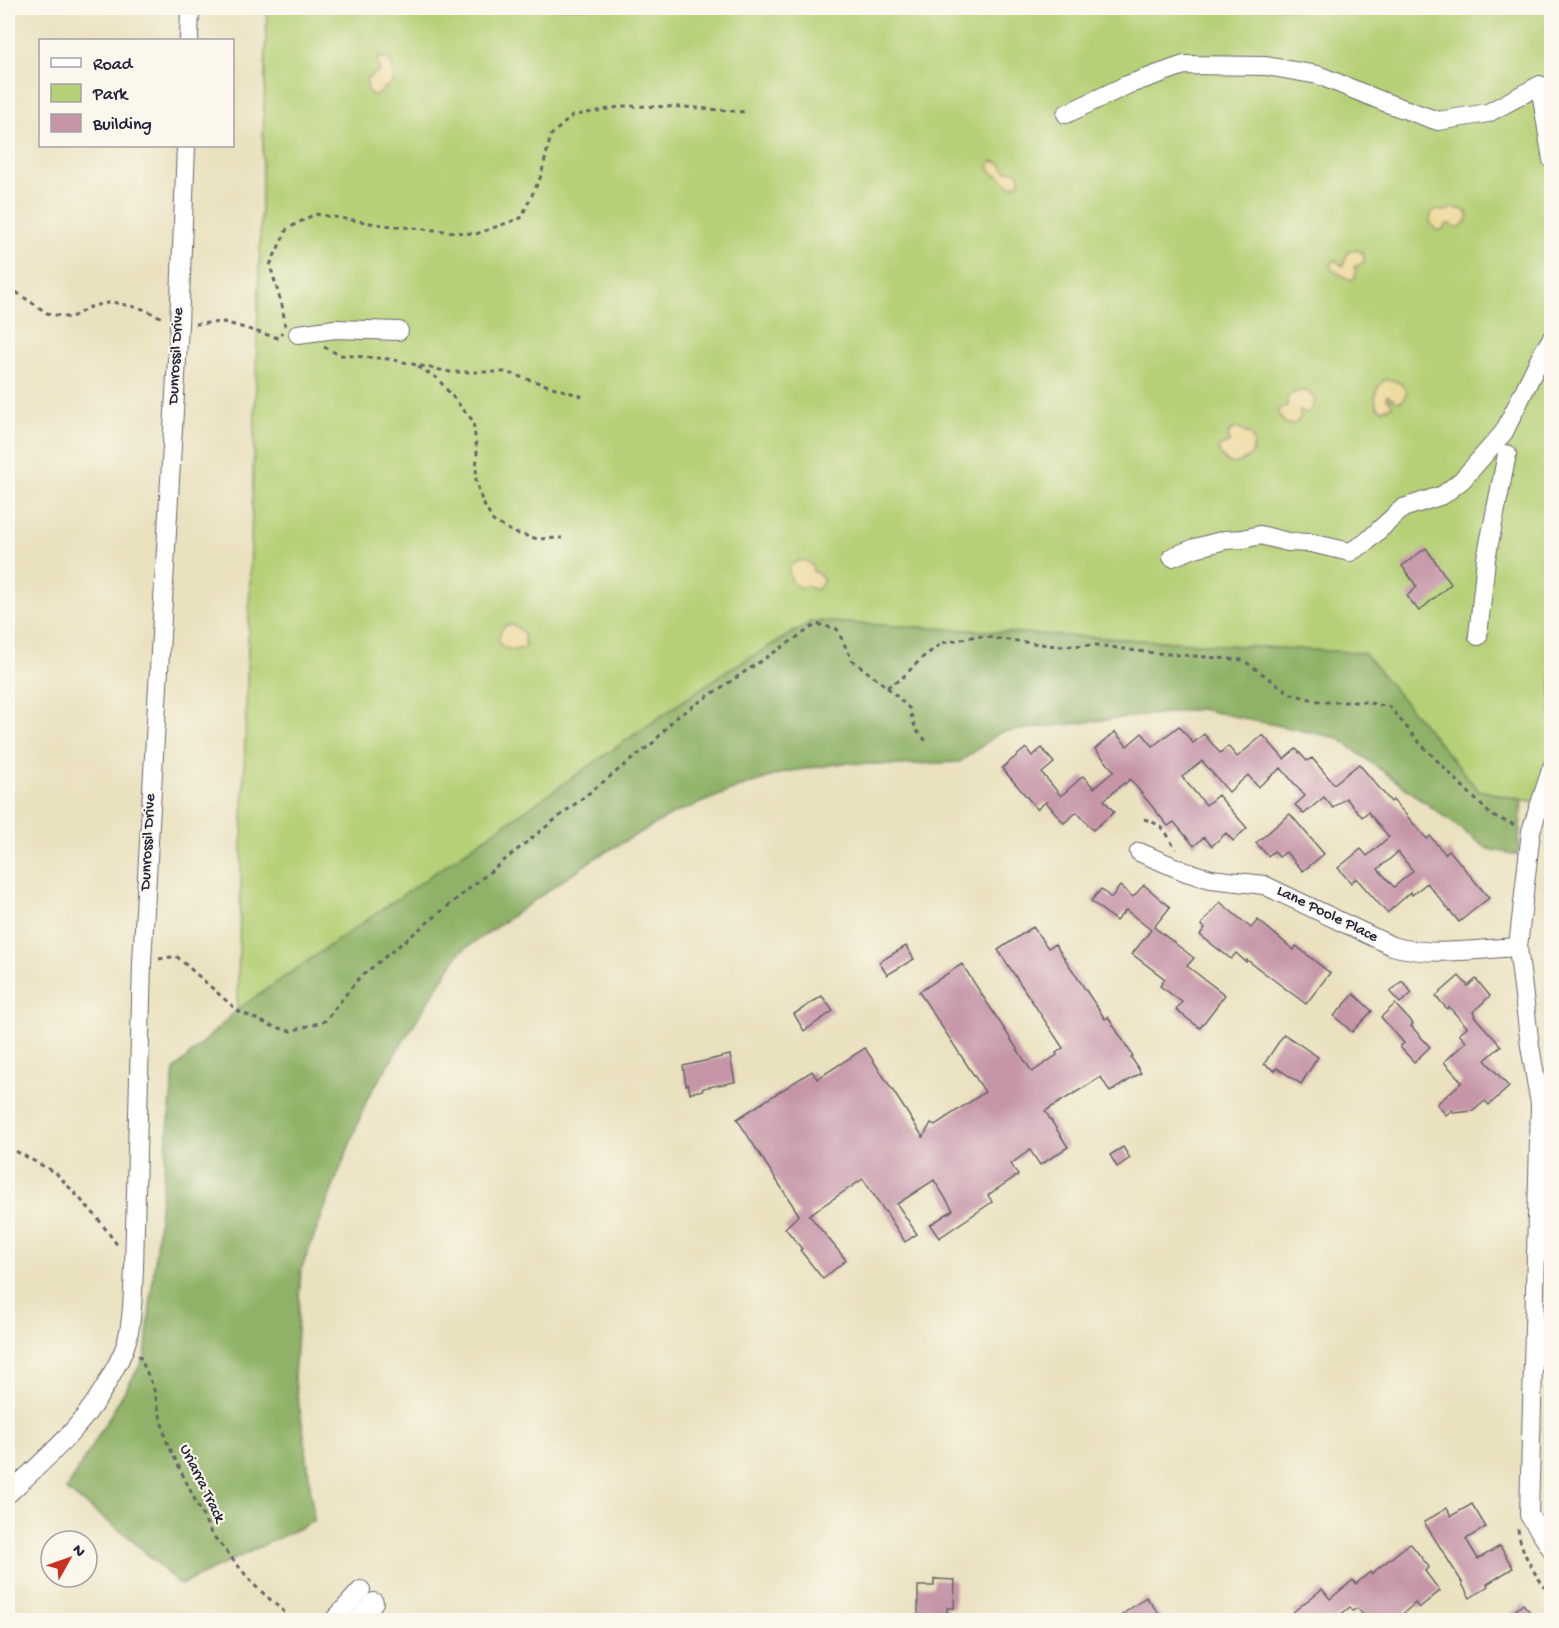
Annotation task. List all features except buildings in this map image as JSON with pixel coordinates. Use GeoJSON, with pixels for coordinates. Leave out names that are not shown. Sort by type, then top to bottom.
{"type":"FeatureCollection","features":[{"type":"Feature","properties":{"kind":"street"},"geometry":{"type":"LineString","coordinates":[[189,39],[190,8]]}},
{"type":"Feature","properties":{"kind":"street"},"geometry":{"type":"LineString","coordinates":[[1066,114],[1127,85],[1184,65],[1266,66],[1318,75],[1438,121],[1488,113],[1546,81],[1551,160]]}},
{"type":"Feature","properties":{"kind":"street","name":"Dunrossil Drive"},"geometry":{"type":"LineString","coordinates":[[8,1494],[61,1446],[80,1425],[108,1383],[129,1332],[134,1267],[142,962],[179,325],[186,147]]}},
{"type":"Feature","properties":{"kind":"street"},"geometry":{"type":"LineString","coordinates":[[291,330],[399,331]]}},
{"type":"Feature","properties":{"kind":"street"},"geometry":{"type":"LineString","coordinates":[[1172,557],[1225,540],[1260,535],[1350,552],[1366,543],[1403,508],[1443,495],[1462,480],[1504,432],[1551,338]]}},
{"type":"Feature","properties":{"kind":"street"},"geometry":{"type":"LineString","coordinates":[[1478,636],[1486,559],[1507,454]]}},
{"type":"Feature","properties":{"kind":"street"},"geometry":{"type":"LineString","coordinates":[[1551,767],[1531,831],[1518,947],[1530,1046],[1540,1104],[1529,1515],[1551,1550]]}},
{"type":"Feature","properties":{"kind":"street","name":"Lane Poole Place"},"geometry":{"type":"LineString","coordinates":[[1139,852],[1186,872],[1210,879],[1264,885],[1392,946],[1406,950],[1422,952],[1518,947]]}},
{"type":"Feature","properties":{"kind":"street"},"geometry":{"type":"LineString","coordinates":[[334,1620],[367,1596],[358,1620]]}},
{"type":"Feature","properties":{"kind":"path"},"geometry":{"type":"LineString","coordinates":[[584,397],[504,372],[450,372],[389,359],[340,355],[291,330],[270,266],[287,229],[315,214],[383,225],[476,234],[521,218],[541,176],[551,135],[572,116],[624,106],[744,111]]}},
{"type":"Feature","properties":{"kind":"path"},"geometry":{"type":"LineString","coordinates":[[8,289],[13,290],[47,314],[70,318],[92,306],[113,302],[143,309],[179,325],[224,322],[278,338],[291,330]]}},
{"type":"Feature","properties":{"kind":"path"},"geometry":{"type":"LineString","coordinates":[[414,364],[437,378],[473,421],[477,451],[476,480],[482,501],[493,521],[514,533],[538,539],[562,538]]}},
{"type":"Feature","properties":{"kind":"path"},"geometry":{"type":"LineString","coordinates":[[142,962],[176,956],[238,1011],[272,1026],[291,1031],[325,1021],[359,978],[654,742],[675,718],[817,624],[837,629],[852,660],[887,687],[909,708],[916,730],[928,743]]}},
{"type":"Feature","properties":{"kind":"path"},"geometry":{"type":"LineString","coordinates":[[887,687],[901,679],[923,657],[942,643],[977,636],[1056,646],[1096,645],[1144,652],[1243,660],[1291,694],[1322,702],[1365,702],[1390,706],[1416,739],[1492,816],[1531,831]]}},
{"type":"Feature","properties":{"kind":"path"},"geometry":{"type":"LineString","coordinates":[[8,1147],[56,1173],[96,1216],[134,1267]]}},
{"type":"Feature","properties":{"kind":"path","name":"Uriarra Track"},"geometry":{"type":"LineString","coordinates":[[129,1332],[153,1386],[166,1440],[211,1533],[254,1585],[293,1620]]}},
{"type":"Feature","properties":{"kind":"path"},"geometry":{"type":"LineString","coordinates":[[1517,1524],[1519,1542],[1540,1582],[1551,1596]]}},
{"type":"Feature","properties":{"kind":"green space"},"geometry":{"type":"Polygon","coordinates":[[[267,8],[1551,8],[1551,802],[1548,804],[1479,792],[1363,653],[812,621],[731,669],[237,1011],[267,8]]]}},
{"type":"Feature","properties":{"kind":"green space"},"geometry":{"type":"Polygon","coordinates":[[[813,621],[1364,653],[1478,790],[1522,800],[1518,855],[1488,849],[1338,738],[1200,709],[1001,732],[960,762],[895,765],[843,763],[785,772],[673,814],[595,858],[459,953],[368,1097],[301,1270],[294,1377],[305,1440],[314,1521],[180,1585],[130,1538],[66,1490],[145,1357],[174,1070],[238,1009],[725,672],[813,621]]]}},
{"type":"Feature","properties":{"kind":"sand"},"geometry":{"type":"Polygon","coordinates":[[[380,57],[390,60],[395,77],[392,83],[386,88],[384,86],[380,93],[372,95],[368,91],[366,79],[380,71],[377,62],[380,57]]]}},
{"type":"Feature","properties":{"kind":"sand"},"geometry":{"type":"Polygon","coordinates":[[[992,161],[1000,163],[1006,171],[1017,173],[1020,176],[1019,183],[1012,186],[1000,176],[996,176],[988,168],[992,161]]]}},
{"type":"Feature","properties":{"kind":"sand"},"geometry":{"type":"Polygon","coordinates":[[[1454,208],[1464,210],[1469,216],[1465,223],[1455,228],[1447,224],[1442,230],[1436,230],[1430,220],[1434,210],[1446,211],[1454,208]]]}},
{"type":"Feature","properties":{"kind":"sand"},"geometry":{"type":"Polygon","coordinates":[[[1357,250],[1363,253],[1364,260],[1362,264],[1354,267],[1355,278],[1351,280],[1332,270],[1330,264],[1335,260],[1343,266],[1348,252],[1357,250]]]}},
{"type":"Feature","properties":{"kind":"sand"},"geometry":{"type":"Polygon","coordinates":[[[1384,380],[1398,382],[1407,392],[1402,401],[1397,402],[1387,395],[1386,398],[1392,406],[1382,410],[1377,407],[1375,395],[1384,380]]]}},
{"type":"Feature","properties":{"kind":"sand"},"geometry":{"type":"Polygon","coordinates":[[[1304,390],[1315,400],[1312,409],[1307,413],[1299,411],[1301,417],[1292,425],[1285,423],[1277,412],[1287,406],[1287,398],[1291,394],[1304,390]]]}},
{"type":"Feature","properties":{"kind":"sand"},"geometry":{"type":"Polygon","coordinates":[[[1238,428],[1251,435],[1254,444],[1252,454],[1234,464],[1223,458],[1219,447],[1230,442],[1228,434],[1231,430],[1238,428]]]}},
{"type":"Feature","properties":{"kind":"sand"},"geometry":{"type":"Polygon","coordinates":[[[801,560],[809,562],[813,571],[824,580],[815,590],[807,586],[799,587],[791,579],[789,567],[801,560]]]}},
{"type":"Feature","properties":{"kind":"sand"},"geometry":{"type":"Polygon","coordinates":[[[506,625],[513,625],[523,632],[526,646],[511,650],[498,642],[501,630],[506,625]]]}}]}
